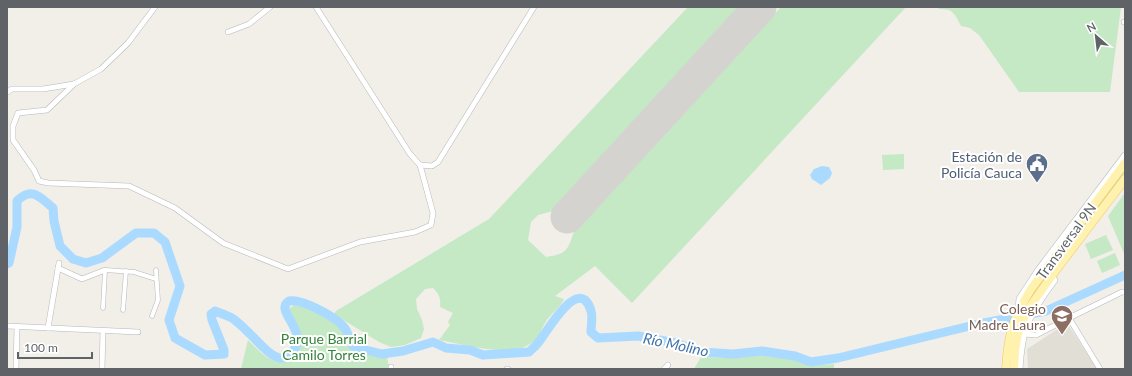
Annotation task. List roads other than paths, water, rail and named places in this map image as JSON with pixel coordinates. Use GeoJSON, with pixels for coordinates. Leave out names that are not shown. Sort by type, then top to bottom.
{"type":"FeatureCollection","features":[{"type":"Feature","properties":{"kind":"main road"},"geometry":{"type":"LineString","coordinates":[[1019,310],[1020,299],[1038,270],[1125,156]]}},
{"type":"Feature","properties":{"kind":"main road","name":"Transversal 9N"},"geometry":{"type":"LineString","coordinates":[[1020,324],[1019,310],[1031,289],[1125,163]]}},
{"type":"Feature","properties":{"kind":"main road","name":"Transversal 9N"},"geometry":{"type":"LineString","coordinates":[[1031,310],[1071,250],[1125,179]]}},
{"type":"Feature","properties":{"kind":"main road","name":"Transversal 9N"},"geometry":{"type":"LineString","coordinates":[[1020,324],[1125,186]]}},
{"type":"Feature","properties":{"kind":"main road"},"geometry":{"type":"LineString","coordinates":[[1071,250],[1079,245]]}},
{"type":"Feature","properties":{"kind":"main road"},"geometry":{"type":"LineString","coordinates":[[1020,324],[1024,334],[1020,348],[1020,369]]}},
{"type":"Feature","properties":{"kind":"main road"},"geometry":{"type":"LineString","coordinates":[[1006,369],[1007,348],[1020,324]]}},
{"type":"Feature","properties":{"kind":"main road"},"geometry":{"type":"LineString","coordinates":[[1014,369],[1015,350],[1020,324]]}},
{"type":"Feature","properties":{"kind":"street"},"geometry":{"type":"LineString","coordinates":[[155,7],[128,43],[101,69],[74,84],[47,110],[18,113],[13,126],[13,140],[34,170],[38,181],[48,183],[129,186],[175,208],[224,243],[288,269],[360,242],[414,232],[431,225],[434,213],[420,166],[410,154],[316,7]]}},
{"type":"Feature","properties":{"kind":"street"},"geometry":{"type":"LineString","coordinates":[[228,32],[249,24],[270,7]]}},
{"type":"Feature","properties":{"kind":"street"},"geometry":{"type":"LineString","coordinates":[[420,166],[432,166],[438,162],[534,7]]}},
{"type":"Feature","properties":{"kind":"street"},"geometry":{"type":"LineString","coordinates":[[7,92],[12,89],[43,88],[74,84]]}},
{"type":"Feature","properties":{"kind":"street"},"geometry":{"type":"LineString","coordinates":[[48,328],[58,266],[82,279],[105,270],[134,272],[156,279]]}},
{"type":"Feature","properties":{"kind":"street"},"geometry":{"type":"LineString","coordinates":[[103,308],[105,270]]}},
{"type":"Feature","properties":{"kind":"street"},"geometry":{"type":"LineString","coordinates":[[152,316],[158,300],[156,270]]}},
{"type":"Feature","properties":{"kind":"street"},"geometry":{"type":"LineString","coordinates":[[123,310],[126,271]]}},
{"type":"Feature","properties":{"kind":"street"},"geometry":{"type":"LineString","coordinates":[[1024,334],[1036,335],[1123,292],[1125,297]]}},
{"type":"Feature","properties":{"kind":"street"},"geometry":{"type":"LineString","coordinates":[[1069,318],[1100,369]]}},
{"type":"Feature","properties":{"kind":"street"},"geometry":{"type":"LineString","coordinates":[[7,326],[138,332]]}},
{"type":"Feature","properties":{"kind":"street"},"geometry":{"type":"LineString","coordinates":[[16,369],[17,327]]}},
{"type":"Feature","properties":{"kind":"street"},"geometry":{"type":"LineString","coordinates":[[102,369],[103,331]]}},
{"type":"Feature","properties":{"kind":"water"},"geometry":{"type":"Polygon","coordinates":[[[822,166],[829,167],[832,173],[830,178],[821,185],[812,179],[810,175],[814,169],[822,166]]]}},
{"type":"Feature","properties":{"kind":"waterway","name":"Río Molino"},"geometry":{"type":"LineString","coordinates":[[7,264],[9,263],[17,227],[17,201],[27,194],[40,197],[53,208],[54,221],[60,246],[73,259],[86,263],[102,258],[136,233],[154,233],[165,242],[180,286],[169,320],[175,338],[205,355],[224,354],[224,350],[212,320],[211,314],[215,311],[234,320],[266,350],[278,357],[284,358],[290,355],[295,348],[297,341],[297,334],[285,309],[285,305],[289,301],[303,303],[329,315],[346,330],[354,347],[382,354],[403,351],[433,342],[446,348],[470,350],[483,355],[529,352],[537,344],[558,314],[572,301],[579,298],[585,300],[591,309],[591,332],[598,338],[638,336],[676,343],[701,352],[733,354],[762,351],[795,356],[811,362],[838,358],[974,325],[1046,311],[1125,275]]}},
{"type":"Feature","properties":{"kind":"place","name":"Estación de Policía Cauca"},"geometry":{"type":"Point","coordinates":[1037,184]}},
{"type":"Feature","properties":{"kind":"place","name":"Colegio Madre Laura"},"geometry":{"type":"Point","coordinates":[1062,336]}},
{"type":"Feature","properties":{"kind":"park label","name":"Parque Barrial Camilo Torres"},"geometry":{"type":"Point","coordinates":[324,346]}}]}
